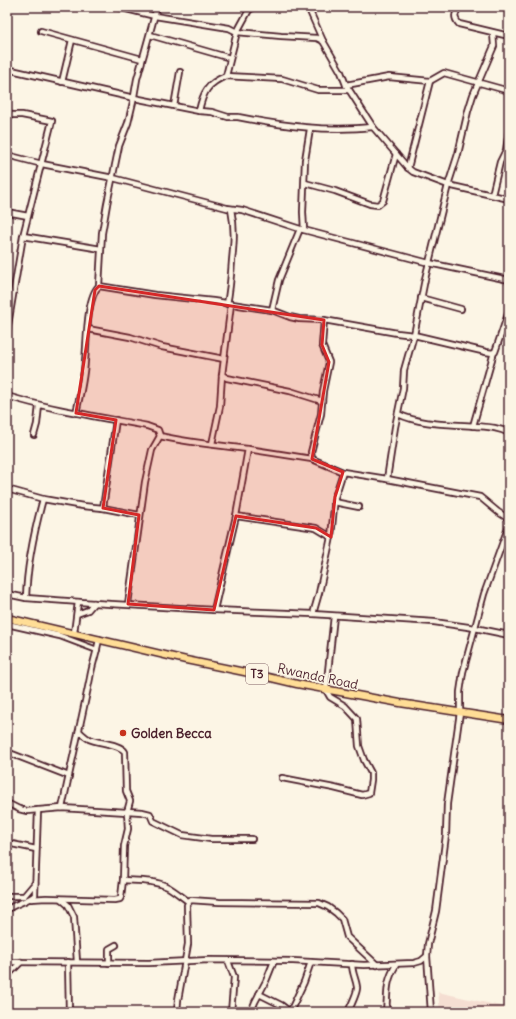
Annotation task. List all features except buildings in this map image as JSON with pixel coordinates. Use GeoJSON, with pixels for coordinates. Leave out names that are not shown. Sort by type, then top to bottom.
{"type":"FeatureCollection","features":[{"type":"Feature","properties":{"kind":"highway","name":"Rwanda Road"},"geometry":{"type":"LineString","coordinates":[[7,618],[186,660],[326,690],[400,704],[509,720]]}},
{"type":"Feature","properties":{"kind":"street"},"geometry":{"type":"LineString","coordinates":[[118,7],[155,16],[229,28],[237,32],[317,38],[323,41]]}},
{"type":"Feature","properties":{"kind":"street"},"geometry":{"type":"LineString","coordinates":[[76,413],[84,374],[91,303],[95,290],[99,286],[102,233],[120,146],[126,131],[142,59],[157,7]]}},
{"type":"Feature","properties":{"kind":"street"},"geometry":{"type":"LineString","coordinates":[[226,76],[237,32],[249,10],[254,7]]}},
{"type":"Feature","properties":{"kind":"street"},"geometry":{"type":"LineString","coordinates":[[308,7],[323,41],[341,72],[349,90],[374,127],[408,168],[413,172],[448,185],[509,199]]}},
{"type":"Feature","properties":{"kind":"street"},"geometry":{"type":"LineString","coordinates":[[459,7],[455,15],[459,24],[509,36]]}},
{"type":"Feature","properties":{"kind":"street"},"geometry":{"type":"LineString","coordinates":[[41,32],[87,43],[109,51],[142,59]]}},
{"type":"Feature","properties":{"kind":"street"},"geometry":{"type":"LineString","coordinates":[[387,479],[403,388],[404,370],[414,335],[429,263],[468,110],[494,46],[493,33]]}},
{"type":"Feature","properties":{"kind":"street"},"geometry":{"type":"LineString","coordinates":[[150,35],[230,58]]}},
{"type":"Feature","properties":{"kind":"street"},"geometry":{"type":"LineString","coordinates":[[62,82],[72,40]]}},
{"type":"Feature","properties":{"kind":"street"},"geometry":{"type":"LineString","coordinates":[[7,69],[134,98],[212,112],[228,117],[238,117],[310,128],[351,130],[374,127]]}},
{"type":"Feature","properties":{"kind":"street"},"geometry":{"type":"LineString","coordinates":[[174,106],[180,72]]}},
{"type":"Feature","properties":{"kind":"street"},"geometry":{"type":"LineString","coordinates":[[346,85],[389,77],[430,81],[444,73],[509,91]]}},
{"type":"Feature","properties":{"kind":"street"},"geometry":{"type":"LineString","coordinates":[[200,111],[203,95],[211,84],[226,76],[282,79],[318,90],[349,90]]}},
{"type":"Feature","properties":{"kind":"street"},"geometry":{"type":"LineString","coordinates":[[408,168],[430,81]]}},
{"type":"Feature","properties":{"kind":"street"},"geometry":{"type":"LineString","coordinates":[[7,114],[22,115],[52,121],[23,236],[7,331]]}},
{"type":"Feature","properties":{"kind":"street"},"geometry":{"type":"LineString","coordinates":[[272,310],[279,280],[302,229],[305,160],[310,128]]}},
{"type":"Feature","properties":{"kind":"street"},"geometry":{"type":"LineString","coordinates":[[492,194],[500,162],[506,150],[509,131]]}},
{"type":"Feature","properties":{"kind":"street"},"geometry":{"type":"LineString","coordinates":[[305,183],[335,191],[370,204],[378,205],[383,201],[396,154]]}},
{"type":"Feature","properties":{"kind":"street"},"geometry":{"type":"LineString","coordinates":[[7,155],[42,164],[113,178],[231,209],[242,210],[302,229],[429,263],[509,280]]}},
{"type":"Feature","properties":{"kind":"street"},"geometry":{"type":"LineString","coordinates":[[212,444],[220,406],[231,283],[234,224],[231,209]]}},
{"type":"Feature","properties":{"kind":"street"},"geometry":{"type":"LineString","coordinates":[[7,212],[28,216]]}},
{"type":"Feature","properties":{"kind":"street"},"geometry":{"type":"LineString","coordinates":[[23,236],[101,249]]}},
{"type":"Feature","properties":{"kind":"street"},"geometry":{"type":"LineString","coordinates":[[99,286],[155,295],[213,301],[272,310],[290,317],[324,320],[414,335],[486,352],[494,352]]}},
{"type":"Feature","properties":{"kind":"street"},"geometry":{"type":"LineString","coordinates":[[421,298],[461,308]]}},
{"type":"Feature","properties":{"kind":"street"},"geometry":{"type":"LineString","coordinates":[[473,426],[494,352],[509,311]]}},
{"type":"Feature","properties":{"kind":"street"},"geometry":{"type":"LineString","coordinates":[[312,459],[311,452],[321,414],[329,362],[322,345],[324,320]]}},
{"type":"Feature","properties":{"kind":"street"},"geometry":{"type":"LineString","coordinates":[[88,329],[130,337],[162,347],[224,359]]}},
{"type":"Feature","properties":{"kind":"street"},"geometry":{"type":"LineString","coordinates":[[222,375],[227,378],[290,391],[322,402]]}},
{"type":"Feature","properties":{"kind":"street"},"geometry":{"type":"LineString","coordinates":[[7,396],[39,405],[158,430],[160,436],[152,450],[148,465],[139,515],[128,604]]}},
{"type":"Feature","properties":{"kind":"street"},"geometry":{"type":"LineString","coordinates":[[34,435],[39,405]]}},
{"type":"Feature","properties":{"kind":"street"},"geometry":{"type":"LineString","coordinates":[[398,414],[407,418],[493,428],[509,433]]}},
{"type":"Feature","properties":{"kind":"street"},"geometry":{"type":"LineString","coordinates":[[103,508],[116,420]]}},
{"type":"Feature","properties":{"kind":"street"},"geometry":{"type":"LineString","coordinates":[[160,436],[193,443],[212,444],[312,459],[343,472],[480,497],[509,519]]}},
{"type":"Feature","properties":{"kind":"street"},"geometry":{"type":"LineString","coordinates":[[214,610],[236,516],[248,449]]}},
{"type":"Feature","properties":{"kind":"street"},"geometry":{"type":"LineString","coordinates":[[313,614],[319,593],[330,537],[334,502],[343,472]]}},
{"type":"Feature","properties":{"kind":"street"},"geometry":{"type":"LineString","coordinates":[[7,489],[43,500],[103,508],[139,515]]}},
{"type":"Feature","properties":{"kind":"street"},"geometry":{"type":"LineString","coordinates":[[26,598],[33,539],[43,500]]}},
{"type":"Feature","properties":{"kind":"street"},"geometry":{"type":"LineString","coordinates":[[334,502],[359,506]]}},
{"type":"Feature","properties":{"kind":"street"},"geometry":{"type":"LineString","coordinates":[[236,516],[316,528],[323,531],[330,537]]}},
{"type":"Feature","properties":{"kind":"street"},"geometry":{"type":"LineString","coordinates":[[431,1012],[427,956],[428,944],[436,911],[446,835],[447,804],[460,712],[460,692],[463,672],[484,594],[507,536],[509,525]]}},
{"type":"Feature","properties":{"kind":"street"},"geometry":{"type":"LineString","coordinates":[[7,594],[26,598],[78,602],[313,614],[434,622],[509,635]]}},
{"type":"Feature","properties":{"kind":"street"},"geometry":{"type":"LineString","coordinates":[[74,633],[78,602]]}},
{"type":"Feature","properties":{"kind":"street"},"geometry":{"type":"LineString","coordinates":[[76,614],[88,610],[94,603]]}},
{"type":"Feature","properties":{"kind":"street"},"geometry":{"type":"LineString","coordinates":[[282,778],[362,795],[368,793],[371,773],[359,746],[357,719],[345,706],[330,697],[326,690],[334,616]]}},
{"type":"Feature","properties":{"kind":"street"},"geometry":{"type":"LineString","coordinates":[[7,625],[66,638],[97,650]]}},
{"type":"Feature","properties":{"kind":"street"},"geometry":{"type":"LineString","coordinates":[[62,808],[90,674],[99,639]]}},
{"type":"Feature","properties":{"kind":"street"},"geometry":{"type":"LineString","coordinates":[[7,910],[31,899],[118,900],[120,897],[123,880],[124,846],[128,829],[127,811],[130,800],[126,791],[124,749],[88,738],[79,731]]}},
{"type":"Feature","properties":{"kind":"street"},"geometry":{"type":"LineString","coordinates":[[7,752],[69,776]]}},
{"type":"Feature","properties":{"kind":"street"},"geometry":{"type":"LineString","coordinates":[[7,803],[23,810],[62,808],[142,812],[150,814],[153,821],[182,835],[211,839],[252,839]]}},
{"type":"Feature","properties":{"kind":"street"},"geometry":{"type":"LineString","coordinates":[[31,899],[36,892],[35,883],[38,810]]}},
{"type":"Feature","properties":{"kind":"street"},"geometry":{"type":"LineString","coordinates":[[7,843],[36,849]]}},
{"type":"Feature","properties":{"kind":"street"},"geometry":{"type":"LineString","coordinates":[[123,880],[147,881],[158,884],[174,891],[189,902]]}},
{"type":"Feature","properties":{"kind":"street"},"geometry":{"type":"LineString","coordinates":[[7,896],[24,896],[35,883]]}},
{"type":"Feature","properties":{"kind":"street"},"geometry":{"type":"LineString","coordinates":[[61,899],[72,911],[74,917],[77,962]]}},
{"type":"Feature","properties":{"kind":"street"},"geometry":{"type":"LineString","coordinates":[[177,1012],[188,944],[187,908],[190,900],[219,902],[319,903],[328,907],[342,919],[347,937],[377,965]]}},
{"type":"Feature","properties":{"kind":"street"},"geometry":{"type":"LineString","coordinates":[[109,963],[109,949],[116,945]]}},
{"type":"Feature","properties":{"kind":"street"},"geometry":{"type":"LineString","coordinates":[[7,961],[149,963],[185,961],[274,961],[377,965],[414,963],[421,961],[427,956]]}},
{"type":"Feature","properties":{"kind":"street"},"geometry":{"type":"LineString","coordinates":[[228,961],[234,978],[231,1012]]}},
{"type":"Feature","properties":{"kind":"street"},"geometry":{"type":"LineString","coordinates":[[252,1012],[274,961]]}},
{"type":"Feature","properties":{"kind":"street"},"geometry":{"type":"LineString","coordinates":[[7,979],[10,973],[21,962]]}},
{"type":"Feature","properties":{"kind":"street"},"geometry":{"type":"LineString","coordinates":[[68,962],[69,1012]]}},
{"type":"Feature","properties":{"kind":"street"},"geometry":{"type":"LineString","coordinates":[[259,994],[290,1012],[304,982],[311,962]]}},
{"type":"Feature","properties":{"kind":"street"},"geometry":{"type":"LineString","coordinates":[[348,1012],[357,991],[357,985],[352,971],[352,964]]}},
{"type":"Feature","properties":{"kind":"street"},"geometry":{"type":"LineString","coordinates":[[386,1012],[387,985],[396,964]]}},
{"type":"Feature","properties":{"kind":"highlighted area"},"geometry":{"type":"Polygon","coordinates":[[[99,286],[324,320],[322,345],[329,362],[312,459],[343,472],[335,497],[331,537],[316,528],[236,516],[214,610],[128,604],[139,515],[103,508],[116,420],[76,413],[95,290],[99,286]]]}},
{"type":"Feature","properties":{"kind":"shaded area"},"geometry":{"type":"Polygon","coordinates":[[[438,992],[509,1008],[509,1012],[440,1012],[438,992]]]}},
{"type":"Feature","properties":{"kind":"place","name":"Golden Becca"},"geometry":{"type":"Point","coordinates":[123,733]}}]}
